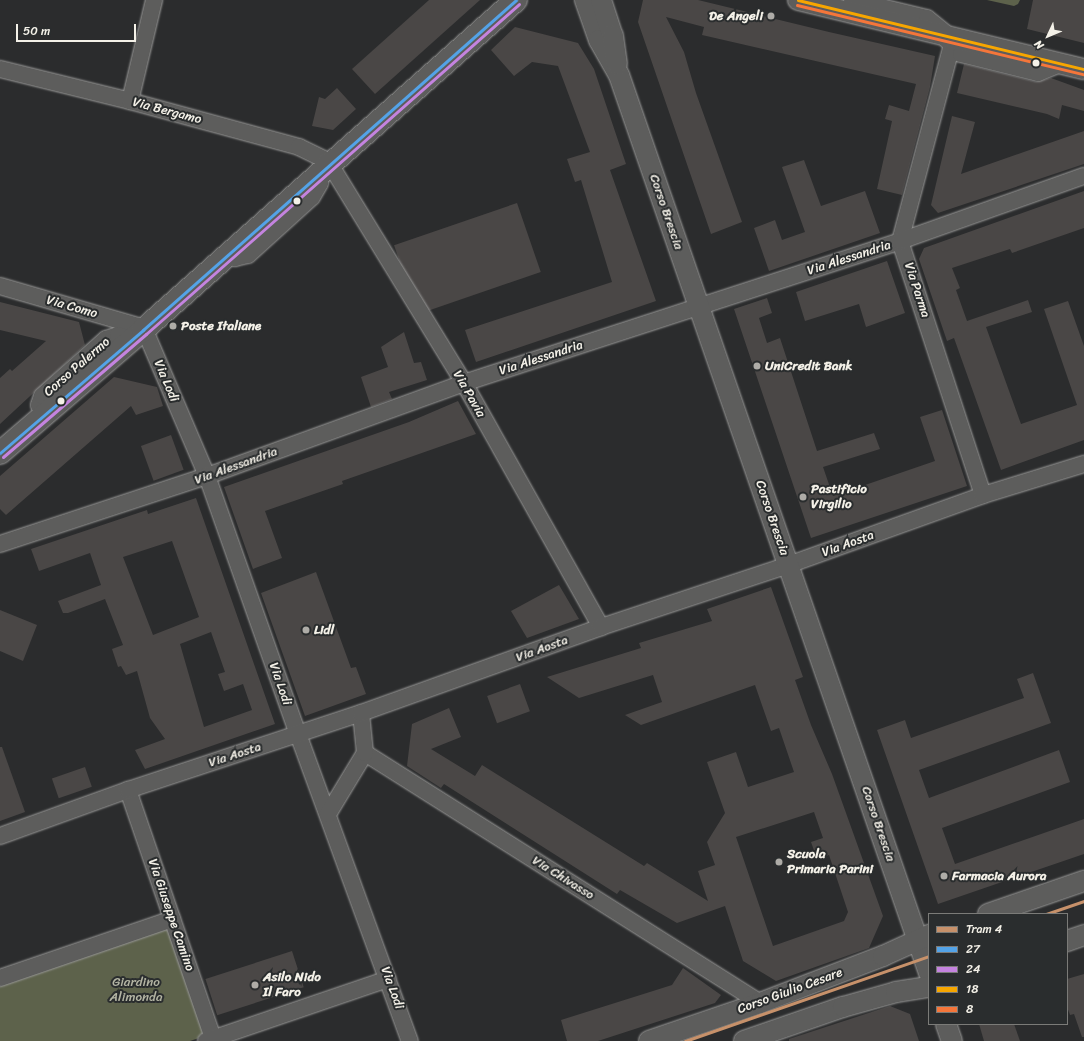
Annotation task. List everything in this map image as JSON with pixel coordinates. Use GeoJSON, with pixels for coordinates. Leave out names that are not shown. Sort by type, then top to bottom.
{"type":"FeatureCollection","features":[{"type":"Feature","properties":{"kind":"main road","name":"Corso Palermo"},"geometry":{"type":"LineString","coordinates":[[0,453],[137,335],[516,0]]}},
{"type":"Feature","properties":{"kind":"street"},"geometry":{"type":"LineString","coordinates":[[130,101],[154,0]]}},
{"type":"Feature","properties":{"kind":"street","name":"Corso Brescia"},"geometry":{"type":"LineString","coordinates":[[585,0],[599,40],[619,75]]}},
{"type":"Feature","properties":{"kind":"street","name":"Corso Brescia"},"geometry":{"type":"LineString","coordinates":[[601,0],[613,36],[619,75],[788,565],[923,937],[927,967]]}},
{"type":"Feature","properties":{"kind":"street"},"geometry":{"type":"LineString","coordinates":[[852,0],[927,18],[949,38]]}},
{"type":"Feature","properties":{"kind":"street"},"geometry":{"type":"LineString","coordinates":[[807,1],[949,38],[1084,69]]}},
{"type":"Feature","properties":{"kind":"street"},"geometry":{"type":"LineString","coordinates":[[900,241],[949,38]]}},
{"type":"Feature","properties":{"kind":"street","name":"Via Bergamo"},"geometry":{"type":"LineString","coordinates":[[0,69],[130,101],[299,147],[324,169]]}},
{"type":"Feature","properties":{"kind":"street","name":"Via Pavia"},"geometry":{"type":"LineString","coordinates":[[324,169],[464,383],[601,628]]}},
{"type":"Feature","properties":{"kind":"street","name":"Via Alessandria"},"geometry":{"type":"LineString","coordinates":[[0,544],[207,476],[464,383],[900,241],[1084,176]]}},
{"type":"Feature","properties":{"kind":"street","name":"Via Parma"},"geometry":{"type":"LineString","coordinates":[[900,241],[983,495]]}},
{"type":"Feature","properties":{"kind":"street","name":"Via Como"},"geometry":{"type":"LineString","coordinates":[[0,286],[141,327],[137,335]]}},
{"type":"Feature","properties":{"kind":"street","name":"Via Lodi"},"geometry":{"type":"LineString","coordinates":[[137,335],[207,476],[298,734],[410,1041]]}},
{"type":"Feature","properties":{"kind":"street","name":"Via Aosta"},"geometry":{"type":"LineString","coordinates":[[0,836],[128,790],[361,713],[601,628],[788,565],[983,495],[1084,464]]}},
{"type":"Feature","properties":{"kind":"street"},"geometry":{"type":"LineString","coordinates":[[328,814],[365,753],[361,713]]}},
{"type":"Feature","properties":{"kind":"street","name":"Via Chivasso"},"geometry":{"type":"LineString","coordinates":[[365,753],[760,1003]]}},
{"type":"Feature","properties":{"kind":"street","name":"Via Giuseppe Camino"},"geometry":{"type":"LineString","coordinates":[[128,790],[211,1040]]}},
{"type":"Feature","properties":{"kind":"street"},"geometry":{"type":"LineString","coordinates":[[991,913],[1084,881]]}},
{"type":"Feature","properties":{"kind":"street"},"geometry":{"type":"LineString","coordinates":[[0,978],[172,919]]}},
{"type":"Feature","properties":{"kind":"street"},"geometry":{"type":"LineString","coordinates":[[1068,941],[1084,935]]}},
{"type":"Feature","properties":{"kind":"street","name":"Corso Giulio Cesare"},"geometry":{"type":"LineString","coordinates":[[649,1041],[760,1003],[883,956],[923,937]]}},
{"type":"Feature","properties":{"kind":"street"},"geometry":{"type":"LineString","coordinates":[[211,1040],[388,979]]}},
{"type":"Feature","properties":{"kind":"street"},"geometry":{"type":"LineString","coordinates":[[744,1041],[843,1007],[896,992],[928,987]]}},
{"type":"Feature","properties":{"kind":"street"},"geometry":{"type":"LineString","coordinates":[[946,1025],[952,1041]]}},
{"type":"Feature","properties":{"kind":"green space"},"geometry":{"type":"Polygon","coordinates":[[[987,0],[1020,0],[1018,4],[1014,6],[987,0]]]}},
{"type":"Feature","properties":{"kind":"green space","name":"Giardino Alimonda"},"geometry":{"type":"Polygon","coordinates":[[[167,927],[205,1036],[190,1041],[0,1041],[0,986],[167,927]]]}},
{"type":"Feature","properties":{"kind":"building"},"geometry":{"type":"Polygon","coordinates":[[[429,0],[480,0],[375,94],[352,69],[429,0]]]}},
{"type":"Feature","properties":{"kind":"building"},"geometry":{"type":"Polygon","coordinates":[[[643,0],[698,0],[935,56],[930,87],[902,195],[877,189],[892,121],[885,119],[889,105],[909,111],[916,84],[702,35],[704,27],[666,17],[684,52],[696,93],[742,222],[711,234],[638,22],[643,0]]]}},
{"type":"Feature","properties":{"kind":"building"},"geometry":{"type":"Polygon","coordinates":[[[1033,0],[1084,0],[1084,43],[1027,29],[1033,0]]]}},
{"type":"Feature","properties":{"kind":"building"},"geometry":{"type":"Polygon","coordinates":[[[515,27],[578,43],[594,69],[626,164],[610,170],[656,301],[476,362],[465,330],[612,282],[581,180],[575,182],[567,159],[590,152],[558,66],[532,62],[514,76],[491,50],[515,27]]]}},
{"type":"Feature","properties":{"kind":"building"},"geometry":{"type":"Polygon","coordinates":[[[964,64],[1036,82],[1051,78],[1084,90],[1084,111],[1062,105],[1059,119],[1047,114],[957,93],[964,64]]]}},
{"type":"Feature","properties":{"kind":"building"},"geometry":{"type":"Polygon","coordinates":[[[337,88],[356,109],[333,130],[312,126],[319,97],[325,99],[337,88]]]}},
{"type":"Feature","properties":{"kind":"building"},"geometry":{"type":"Polygon","coordinates":[[[952,116],[975,122],[961,174],[1084,131],[1084,164],[938,213],[931,205],[952,116]]]}},
{"type":"Feature","properties":{"kind":"building"},"geometry":{"type":"Polygon","coordinates":[[[804,160],[821,206],[865,191],[880,233],[769,271],[754,228],[775,220],[782,240],[805,232],[782,167],[804,160]]]}},
{"type":"Feature","properties":{"kind":"building"},"geometry":{"type":"Polygon","coordinates":[[[1084,191],[1084,228],[1012,253],[1010,249],[952,268],[960,288],[956,290],[967,321],[1028,300],[1032,312],[986,327],[1021,424],[1077,405],[1044,309],[1068,301],[1084,346],[1084,440],[1001,470],[954,338],[947,341],[919,259],[924,248],[1084,191]]]}},
{"type":"Feature","properties":{"kind":"building"},"geometry":{"type":"Polygon","coordinates":[[[517,203],[541,272],[418,314],[394,245],[517,203]]]}},
{"type":"Feature","properties":{"kind":"building"},"geometry":{"type":"Polygon","coordinates":[[[887,261],[905,313],[866,327],[859,304],[805,321],[796,292],[887,261]]]}},
{"type":"Feature","properties":{"kind":"building"},"geometry":{"type":"Polygon","coordinates":[[[767,298],[772,313],[759,318],[767,343],[780,338],[817,451],[874,433],[880,449],[823,467],[833,496],[935,461],[920,417],[942,410],[967,486],[811,538],[734,309],[767,298]]]}},
{"type":"Feature","properties":{"kind":"building"},"geometry":{"type":"Polygon","coordinates":[[[0,302],[79,322],[85,345],[0,424],[0,378],[10,369],[12,371],[46,341],[0,330],[0,302]]]}},
{"type":"Feature","properties":{"kind":"building"},"geometry":{"type":"Polygon","coordinates":[[[404,332],[414,363],[421,362],[427,380],[389,392],[392,399],[371,407],[361,377],[388,367],[381,347],[404,332]]]}},
{"type":"Feature","properties":{"kind":"building"},"geometry":{"type":"Polygon","coordinates":[[[114,377],[157,387],[163,406],[136,415],[131,406],[6,515],[0,509],[0,476],[114,377]]]}},
{"type":"Feature","properties":{"kind":"building"},"geometry":{"type":"Polygon","coordinates":[[[458,401],[476,434],[342,481],[343,484],[265,511],[282,558],[253,569],[224,487],[409,422],[458,401]]]}},
{"type":"Feature","properties":{"kind":"building"},"geometry":{"type":"Polygon","coordinates":[[[171,435],[184,470],[154,481],[141,446],[171,435]]]}},
{"type":"Feature","properties":{"kind":"building"},"geometry":{"type":"Polygon","coordinates":[[[196,498],[275,724],[145,769],[135,750],[165,739],[150,718],[137,671],[126,675],[121,666],[118,667],[112,649],[123,645],[105,599],[68,613],[63,613],[58,601],[101,585],[90,553],[39,571],[31,549],[147,510],[148,514],[196,498]],[[172,541],[123,557],[153,635],[199,617],[172,541]],[[211,632],[180,644],[204,727],[252,710],[243,684],[224,691],[218,674],[225,672],[211,632]]]}},
{"type":"Feature","properties":{"kind":"building","name":"Lidl"},"geometry":{"type":"Polygon","coordinates":[[[316,572],[351,668],[356,667],[366,694],[305,716],[261,593],[316,572]]]}},
{"type":"Feature","properties":{"kind":"building"},"geometry":{"type":"Polygon","coordinates":[[[559,585],[579,619],[527,638],[511,611],[559,585]]]}},
{"type":"Feature","properties":{"kind":"building"},"geometry":{"type":"Polygon","coordinates":[[[771,587],[803,677],[795,680],[811,725],[832,774],[883,916],[869,948],[776,981],[743,961],[725,906],[677,923],[620,890],[617,894],[444,784],[441,788],[407,766],[412,724],[449,708],[461,737],[431,749],[475,776],[482,765],[644,866],[647,863],[708,901],[698,871],[715,865],[707,842],[725,813],[707,762],[736,752],[748,787],[794,772],[779,728],[771,731],[755,685],[641,725],[625,715],[662,702],[653,675],[579,698],[547,677],[641,648],[639,643],[712,621],[707,609],[771,587]],[[814,812],[736,837],[773,946],[844,921],[848,912],[829,855],[817,859],[811,842],[823,838],[814,812]]]}},
{"type":"Feature","properties":{"kind":"building"},"geometry":{"type":"Polygon","coordinates":[[[0,610],[37,625],[23,661],[0,651],[0,610]]]}},
{"type":"Feature","properties":{"kind":"building"},"geometry":{"type":"Polygon","coordinates":[[[1033,673],[1051,723],[919,770],[929,798],[1059,750],[1070,782],[942,828],[955,864],[1084,819],[1084,854],[938,904],[877,730],[905,720],[911,738],[1024,698],[1017,679],[1033,673]]]}},
{"type":"Feature","properties":{"kind":"building"},"geometry":{"type":"Polygon","coordinates":[[[520,684],[530,711],[497,723],[487,696],[520,684]]]}},
{"type":"Feature","properties":{"kind":"building"},"geometry":{"type":"Polygon","coordinates":[[[0,747],[2,747],[25,812],[0,821],[0,747]]]}},
{"type":"Feature","properties":{"kind":"building"},"geometry":{"type":"Polygon","coordinates":[[[85,767],[92,787],[59,798],[52,778],[85,767]]]}},
{"type":"Feature","properties":{"kind":"building","name":"Asilo Nido Il Faro"},"geometry":{"type":"Polygon","coordinates":[[[292,951],[304,987],[217,1015],[205,979],[292,951]]]}},
{"type":"Feature","properties":{"kind":"building"},"geometry":{"type":"Polygon","coordinates":[[[683,968],[721,995],[715,1003],[598,1041],[567,1041],[561,1020],[672,985],[683,968]]]}},
{"type":"Feature","properties":{"kind":"building"},"geometry":{"type":"Polygon","coordinates":[[[1084,974],[1084,1037],[1082,1037],[1074,1014],[1070,1015],[1068,1010],[1068,979],[1084,974]]]}},
{"type":"Feature","properties":{"kind":"building"},"geometry":{"type":"Polygon","coordinates":[[[890,1006],[910,1014],[919,1041],[789,1041],[789,1039],[890,1006]]]}},
{"type":"Feature","properties":{"kind":"building"},"geometry":{"type":"Polygon","coordinates":[[[979,1025],[1014,1025],[1020,1041],[984,1041],[979,1025]]]}},
{"type":"Feature","properties":{"kind":"tram line","name":"4"},"geometry":{"type":"LineString","coordinates":[[1049,913],[1084,901]]}},
{"type":"Feature","properties":{"kind":"tram line","name":"4"},"geometry":{"type":"LineString","coordinates":[[685,1041],[928,956]]}},
{"type":"Feature","properties":{"kind":"transit line","name":"27"},"geometry":{"type":"LineString","coordinates":[[0,453],[143,330],[516,0]]}},
{"type":"Feature","properties":{"kind":"transit line","name":"18"},"geometry":{"type":"LineString","coordinates":[[798,0],[1084,69]]}},
{"type":"Feature","properties":{"kind":"transit line","name":"24"},"geometry":{"type":"LineString","coordinates":[[3,457],[146,334],[519,4]]}},
{"type":"Feature","properties":{"kind":"transit line","name":"8"},"geometry":{"type":"LineString","coordinates":[[797,5],[1083,74]]}},
{"type":"Feature","properties":{"kind":"place","name":"De Angeli"},"geometry":{"type":"Point","coordinates":[771,16]}},
{"type":"Feature","properties":{"kind":"place","name":"Poste Italiane"},"geometry":{"type":"Point","coordinates":[173,326]}},
{"type":"Feature","properties":{"kind":"place","name":"UniCredit Bank"},"geometry":{"type":"Point","coordinates":[757,366]}},
{"type":"Feature","properties":{"kind":"place","name":"Pastificio Virgilio"},"geometry":{"type":"Point","coordinates":[803,497]}},
{"type":"Feature","properties":{"kind":"place","name":"Lidl"},"geometry":{"type":"Point","coordinates":[306,630]}},
{"type":"Feature","properties":{"kind":"place","name":"Scuola Primaria Parini"},"geometry":{"type":"Point","coordinates":[779,862]}},
{"type":"Feature","properties":{"kind":"place","name":"Farmacia Aurora"},"geometry":{"type":"Point","coordinates":[944,876]}},
{"type":"Feature","properties":{"kind":"place","name":"Asilo Nido Il Faro"},"geometry":{"type":"Point","coordinates":[255,985]}}]}
